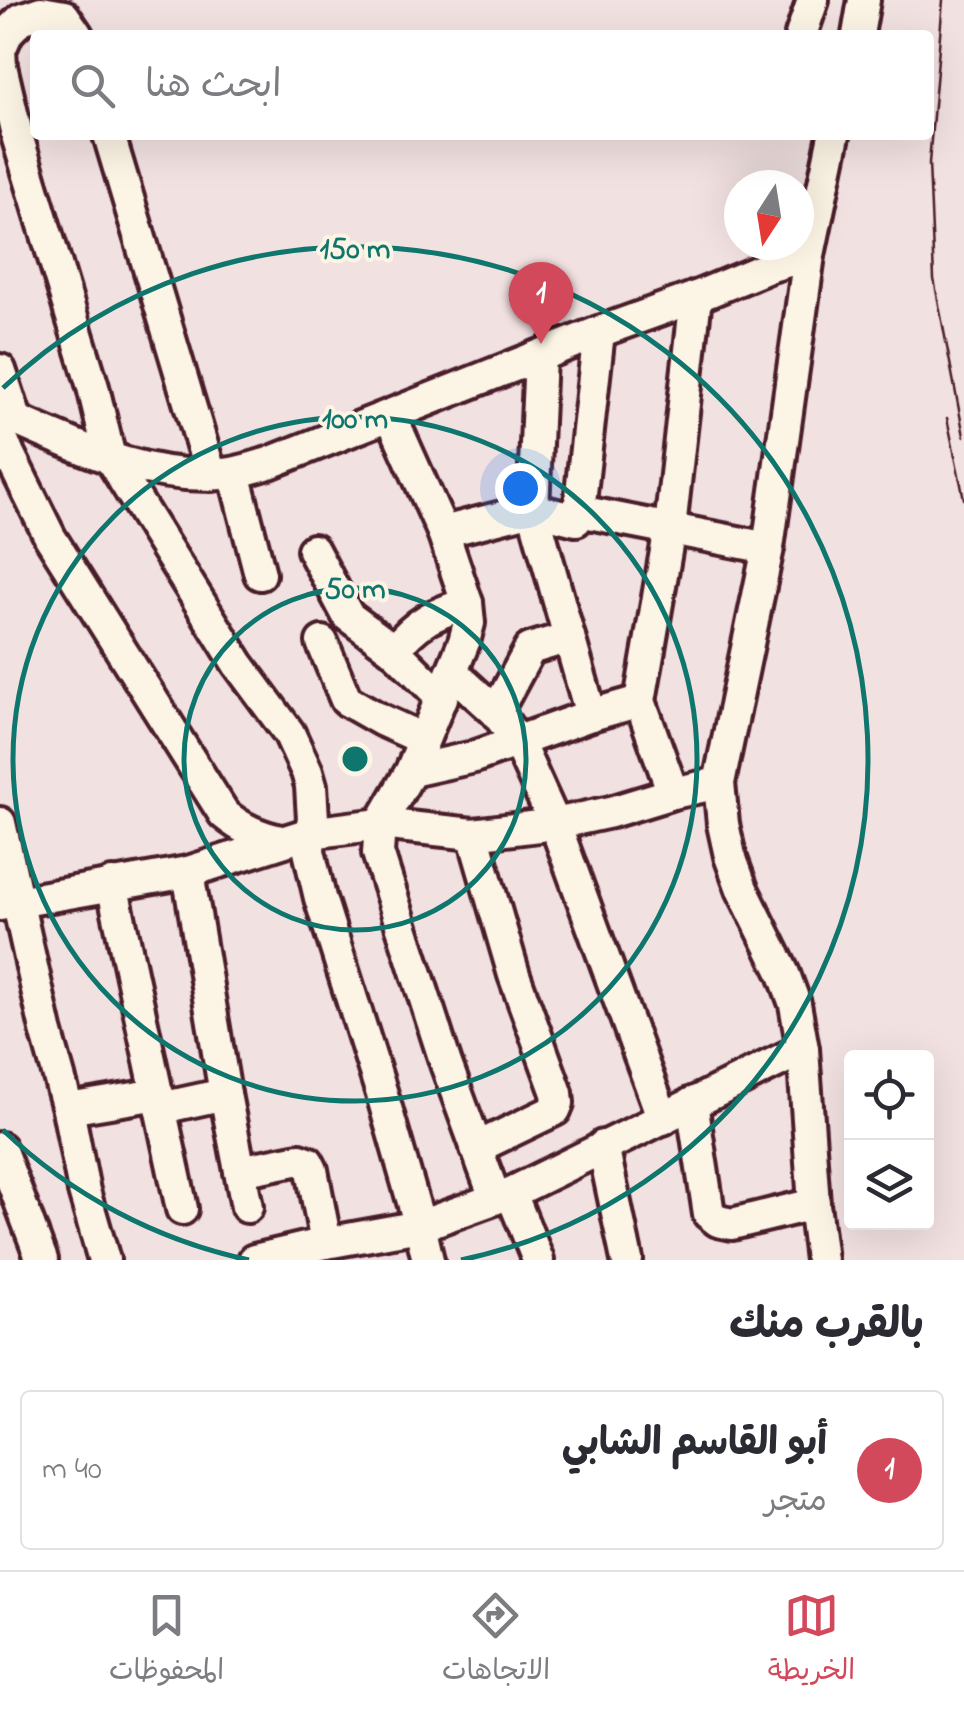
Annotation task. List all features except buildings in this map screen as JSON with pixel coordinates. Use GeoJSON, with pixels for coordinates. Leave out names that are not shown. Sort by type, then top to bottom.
{"type":"FeatureCollection","features":[{"type":"Feature","properties":{"kind":"street"},"geometry":{"type":"LineString","coordinates":[[803,30],[813,0]]}},
{"type":"Feature","properties":{"kind":"street"},"geometry":{"type":"LineString","coordinates":[[859,30],[864,0]]}},
{"type":"Feature","properties":{"kind":"street"},"geometry":{"type":"LineString","coordinates":[[74,30],[64,16],[41,12],[21,19],[8,32],[0,50],[9,142],[93,388],[110,458],[238,664],[289,733],[311,786],[313,819],[295,837]]}},
{"type":"Feature","properties":{"kind":"street"},"geometry":{"type":"LineString","coordinates":[[111,140],[222,474],[260,574]]}},
{"type":"Feature","properties":{"kind":"street"},"geometry":{"type":"LineString","coordinates":[[814,231],[833,140]]}},
{"type":"Feature","properties":{"kind":"street"},"geometry":{"type":"LineString","coordinates":[[5,423],[110,458],[165,471],[222,474],[269,463],[791,260]]}},
{"type":"Feature","properties":{"kind":"street"},"geometry":{"type":"LineString","coordinates":[[808,260],[768,548],[718,783],[730,856],[794,1004],[803,1049],[821,1260]]}},
{"type":"Feature","properties":{"kind":"street"},"geometry":{"type":"LineString","coordinates":[[673,793],[640,701],[670,528],[696,297]]}},
{"type":"Feature","properties":{"kind":"street"},"geometry":{"type":"LineString","coordinates":[[443,532],[533,509],[576,520],[598,332]]}},
{"type":"Feature","properties":{"kind":"street"},"geometry":{"type":"LineString","coordinates":[[540,357],[533,509],[590,714]]}},
{"type":"Feature","properties":{"kind":"street"},"geometry":{"type":"LineString","coordinates":[[0,370],[5,423],[50,537],[224,814],[250,832],[295,837],[309,851],[428,1260]]}},
{"type":"Feature","properties":{"kind":"street"},"geometry":{"type":"LineString","coordinates":[[391,416],[443,532],[468,603],[469,623],[411,770],[380,824],[378,853],[476,1148],[535,1259]]}},
{"type":"Feature","properties":{"kind":"street"},"geometry":{"type":"LineString","coordinates":[[579,511],[768,548]]}},
{"type":"Feature","properties":{"kind":"street"},"geometry":{"type":"LineString","coordinates":[[313,550],[348,616],[447,685],[496,712],[517,740],[555,824],[664,1119]]}},
{"type":"Feature","properties":{"kind":"street"},"geometry":{"type":"LineString","coordinates":[[394,650],[410,630],[425,620],[468,603]]}},
{"type":"Feature","properties":{"kind":"street"},"geometry":{"type":"LineString","coordinates":[[496,712],[530,649],[569,638]]}},
{"type":"Feature","properties":{"kind":"street"},"geometry":{"type":"LineString","coordinates":[[322,642],[346,700],[423,739]]}},
{"type":"Feature","properties":{"kind":"street"},"geometry":{"type":"LineString","coordinates":[[411,770],[474,757],[590,714],[640,701]]}},
{"type":"Feature","properties":{"kind":"street"},"geometry":{"type":"LineString","coordinates":[[9,903],[188,872],[295,837],[380,824],[473,834],[555,824],[718,783]]}},
{"type":"Feature","properties":{"kind":"street"},"geometry":{"type":"LineString","coordinates":[[0,823],[9,903],[68,1109],[84,1190],[104,1260]]}},
{"type":"Feature","properties":{"kind":"street"},"geometry":{"type":"LineString","coordinates":[[473,834],[514,975],[558,1103],[555,1110],[476,1148]]}},
{"type":"Feature","properties":{"kind":"street"},"geometry":{"type":"LineString","coordinates":[[188,872],[224,1094],[247,1207]]}},
{"type":"Feature","properties":{"kind":"street"},"geometry":{"type":"LineString","coordinates":[[112,884],[182,1209]]}},
{"type":"Feature","properties":{"kind":"street"},"geometry":{"type":"LineString","coordinates":[[254,1260],[420,1226],[503,1195],[803,1049]]}},
{"type":"Feature","properties":{"kind":"street"},"geometry":{"type":"LineString","coordinates":[[68,1109],[224,1094]]}},
{"type":"Feature","properties":{"kind":"street"},"geometry":{"type":"LineString","coordinates":[[692,1103],[709,1214],[732,1224],[814,1204]]}},
{"type":"Feature","properties":{"kind":"street"},"geometry":{"type":"LineString","coordinates":[[602,1146],[628,1260]]}},
{"type":"Feature","properties":{"kind":"street"},"geometry":{"type":"LineString","coordinates":[[0,1148],[42,1260]]}},
{"type":"Feature","properties":{"kind":"street"},"geometry":{"type":"LineString","coordinates":[[240,1171],[300,1159],[308,1162],[312,1170],[310,1251]]}},
{"type":"Feature","properties":{"kind":"tram line"},"geometry":{"type":"LineString","coordinates":[[934,105],[943,0]]}},
{"type":"Feature","properties":{"kind":"tram line"},"geometry":{"type":"LineString","coordinates":[[931,140],[934,279],[964,436]]}},
{"type":"Feature","properties":{"kind":"tram line"},"geometry":{"type":"LineString","coordinates":[[947,418],[964,499]]}},
{"type":"Feature","properties":{"kind":"place","name":"أبو القاسم الشابي"},"geometry":{"type":"Point","coordinates":[541,344]}}]}
